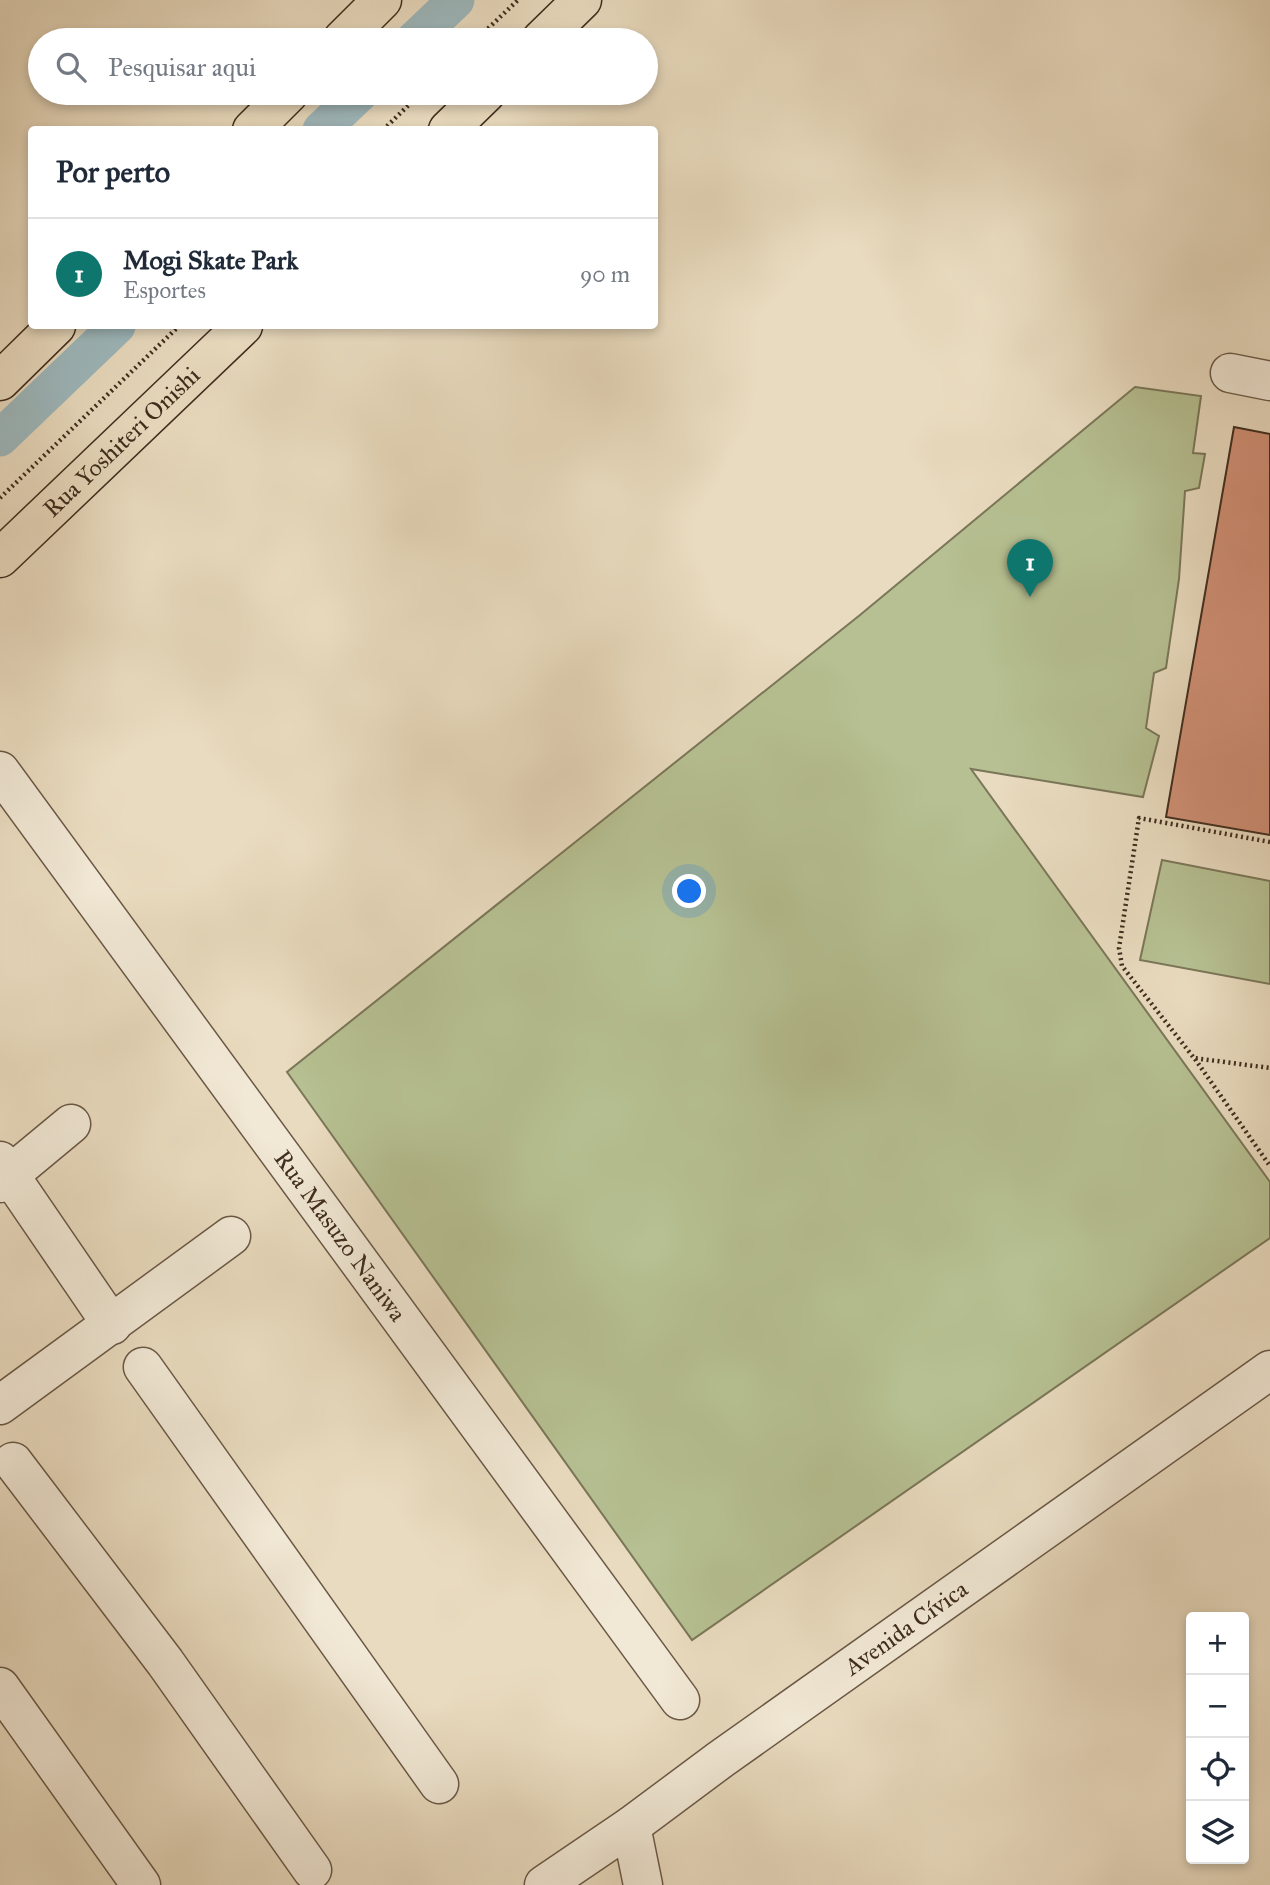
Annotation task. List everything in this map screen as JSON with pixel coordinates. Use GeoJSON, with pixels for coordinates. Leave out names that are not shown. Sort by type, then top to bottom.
{"type":"FeatureCollection","features":[{"type":"Feature","properties":{"kind":"main road"},"geometry":{"type":"LineString","coordinates":[[354,28],[382,0]]}},
{"type":"Feature","properties":{"kind":"main road"},"geometry":{"type":"LineString","coordinates":[[553,28],[582,0]]}},
{"type":"Feature","properties":{"kind":"main road"},"geometry":{"type":"LineString","coordinates":[[256,126],[277,105]]}},
{"type":"Feature","properties":{"kind":"main road"},"geometry":{"type":"LineString","coordinates":[[452,126],[474,105]]}},
{"type":"Feature","properties":{"kind":"main road"},"geometry":{"type":"LineString","coordinates":[[0,381],[53,329]]}},
{"type":"Feature","properties":{"kind":"main road","name":"Rua Yoshiteri Onishi"},"geometry":{"type":"LineString","coordinates":[[0,558],[240,329]]}},
{"type":"Feature","properties":{"kind":"street"},"geometry":{"type":"LineString","coordinates":[[1230,373],[1270,381]]}},
{"type":"Feature","properties":{"kind":"street","name":"Rua Masuzo Naniwa"},"geometry":{"type":"LineString","coordinates":[[0,771],[680,1700]]}},
{"type":"Feature","properties":{"kind":"street"},"geometry":{"type":"LineString","coordinates":[[71,1124],[4,1173],[112,1325]]}},
{"type":"Feature","properties":{"kind":"street"},"geometry":{"type":"LineString","coordinates":[[0,1405],[231,1236]]}},
{"type":"Feature","properties":{"kind":"street"},"geometry":{"type":"LineString","coordinates":[[143,1367],[439,1784]]}},
{"type":"Feature","properties":{"kind":"street","name":"Avenida Cívica"},"geometry":{"type":"LineString","coordinates":[[544,1885],[631,1826],[732,1751],[1270,1370]]}},
{"type":"Feature","properties":{"kind":"street"},"geometry":{"type":"LineString","coordinates":[[13,1462],[164,1662],[313,1870]]}},
{"type":"Feature","properties":{"kind":"street"},"geometry":{"type":"LineString","coordinates":[[0,1687],[141,1885]]}},
{"type":"Feature","properties":{"kind":"street"},"geometry":{"type":"LineString","coordinates":[[631,1826],[643,1885]]}},
{"type":"Feature","properties":{"kind":"path"},"geometry":{"type":"LineString","coordinates":[[489,28],[518,0]]}},
{"type":"Feature","properties":{"kind":"path"},"geometry":{"type":"LineString","coordinates":[[387,126],[409,105]]}},
{"type":"Feature","properties":{"kind":"path"},"geometry":{"type":"LineString","coordinates":[[0,498],[177,329]]}},
{"type":"Feature","properties":{"kind":"path"},"geometry":{"type":"LineString","coordinates":[[1270,842],[1139,818],[1119,948],[1122,965],[1194,1058],[1270,1166]]}},
{"type":"Feature","properties":{"kind":"path"},"geometry":{"type":"LineString","coordinates":[[1194,1058],[1270,1068]]}},
{"type":"Feature","properties":{"kind":"green space"},"geometry":{"type":"Polygon","coordinates":[[[1135,387],[1201,396],[1193,453],[1205,454],[1199,488],[1185,491],[1179,579],[1166,668],[1154,673],[1146,728],[1159,736],[1143,797],[971,769],[1270,1182],[1270,1238],[692,1640],[287,1072],[860,615],[1135,387]]]}},
{"type":"Feature","properties":{"kind":"green space"},"geometry":{"type":"Polygon","coordinates":[[[1162,860],[1270,881],[1270,984],[1140,960],[1162,860]]]}},
{"type":"Feature","properties":{"kind":"building"},"geometry":{"type":"Polygon","coordinates":[[[1234,427],[1270,434],[1270,835],[1166,817],[1234,427]]]}},
{"type":"Feature","properties":{"kind":"waterway"},"geometry":{"type":"LineString","coordinates":[[427,28],[456,0]]}},
{"type":"Feature","properties":{"kind":"waterway"},"geometry":{"type":"LineString","coordinates":[[325,126],[347,105]]}},
{"type":"Feature","properties":{"kind":"waterway"},"geometry":{"type":"LineString","coordinates":[[0,438],[114,329]]}},
{"type":"Feature","properties":{"kind":"place","name":"Mogi Skate Park"},"geometry":{"type":"Point","coordinates":[1030,597]}}]}
